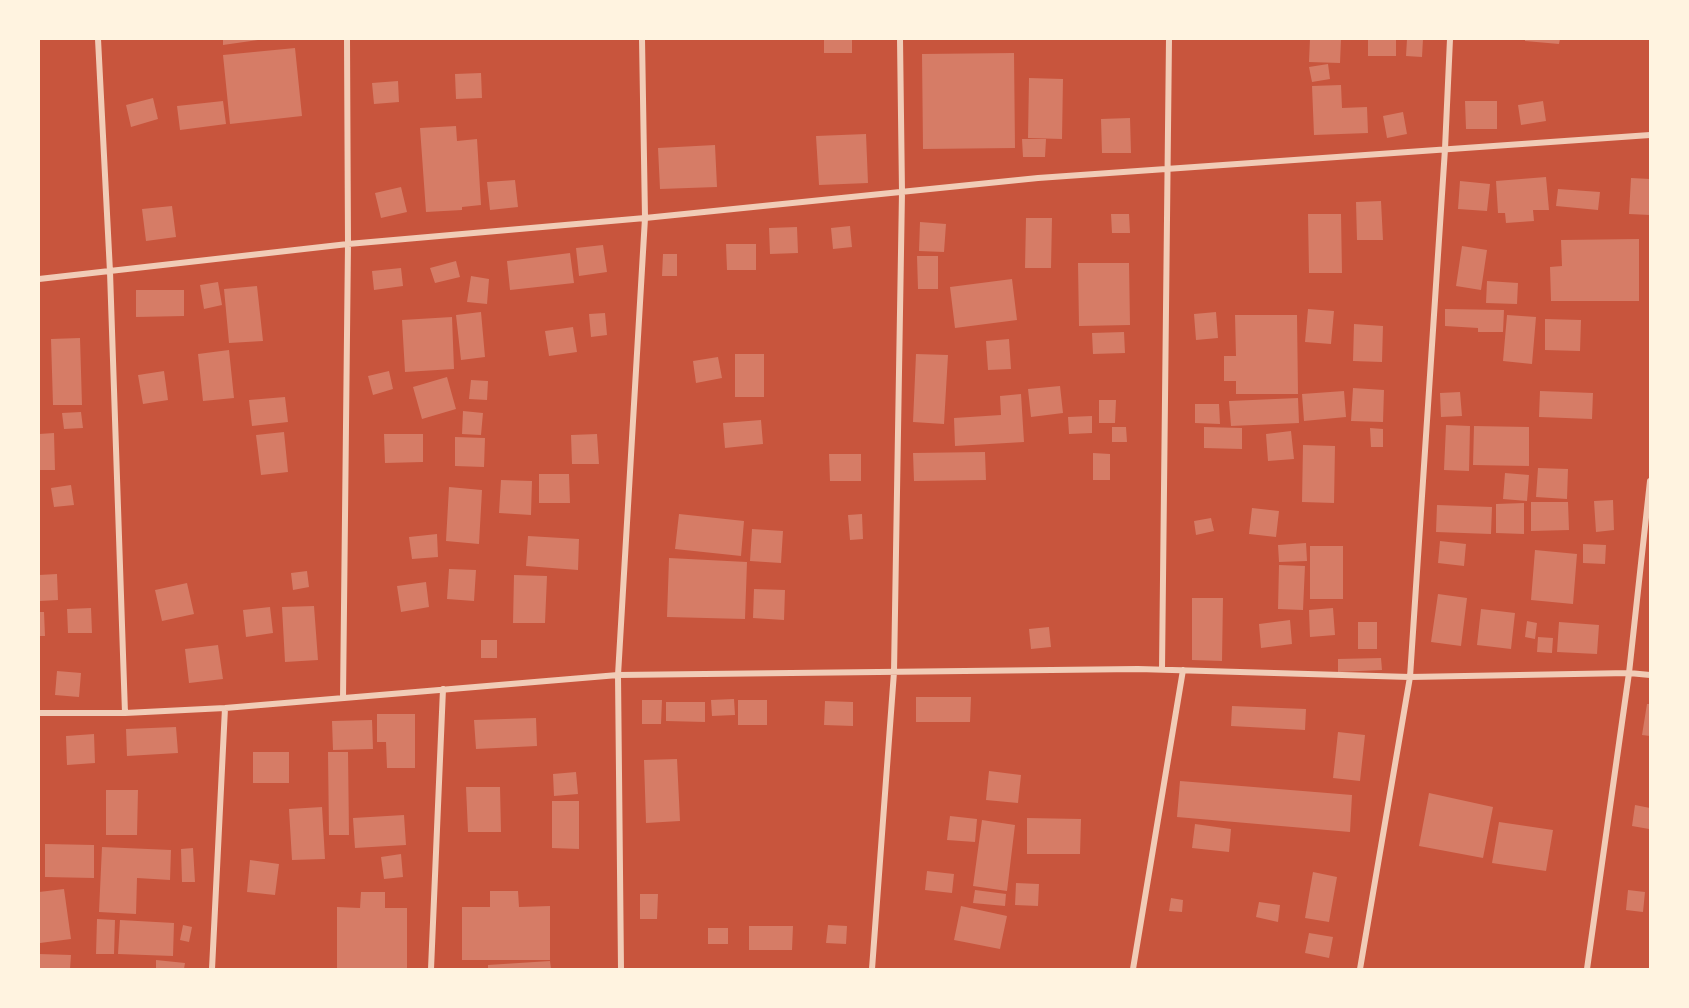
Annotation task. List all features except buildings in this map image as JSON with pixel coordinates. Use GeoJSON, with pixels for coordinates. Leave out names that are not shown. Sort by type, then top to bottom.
{"type":"FeatureCollection","features":[{"type":"Feature","properties":{"kind":"street"},"geometry":{"type":"LineString","coordinates":[[98,39],[110,272],[124,713]]}},
{"type":"Feature","properties":{"kind":"street"},"geometry":{"type":"LineString","coordinates":[[343,698],[348,244],[347,39]]}},
{"type":"Feature","properties":{"kind":"street"},"geometry":{"type":"LineString","coordinates":[[621,969],[618,675],[645,218],[642,39]]}},
{"type":"Feature","properties":{"kind":"street"},"geometry":{"type":"LineString","coordinates":[[872,969],[894,672],[902,192],[900,39]]}},
{"type":"Feature","properties":{"kind":"street"},"geometry":{"type":"LineString","coordinates":[[1162,669],[1169,39]]}},
{"type":"Feature","properties":{"kind":"street"},"geometry":{"type":"LineString","coordinates":[[1360,969],[1410,677],[1445,149],[1450,39]]}},
{"type":"Feature","properties":{"kind":"street"},"geometry":{"type":"LineString","coordinates":[[39,279],[348,244],[645,218],[1038,178],[1650,135]]}},
{"type":"Feature","properties":{"kind":"street"},"geometry":{"type":"LineString","coordinates":[[1587,969],[1629,673],[1650,481]]}},
{"type":"Feature","properties":{"kind":"street"},"geometry":{"type":"LineString","coordinates":[[39,712],[124,713],[225,708],[618,675],[1162,669],[1410,677],[1629,673],[1650,675]]}},
{"type":"Feature","properties":{"kind":"street"},"geometry":{"type":"LineString","coordinates":[[1133,969],[1183,670]]}},
{"type":"Feature","properties":{"kind":"street"},"geometry":{"type":"LineString","coordinates":[[431,969],[443,689]]}},
{"type":"Feature","properties":{"kind":"street"},"geometry":{"type":"LineString","coordinates":[[212,969],[225,708]]}}]}
